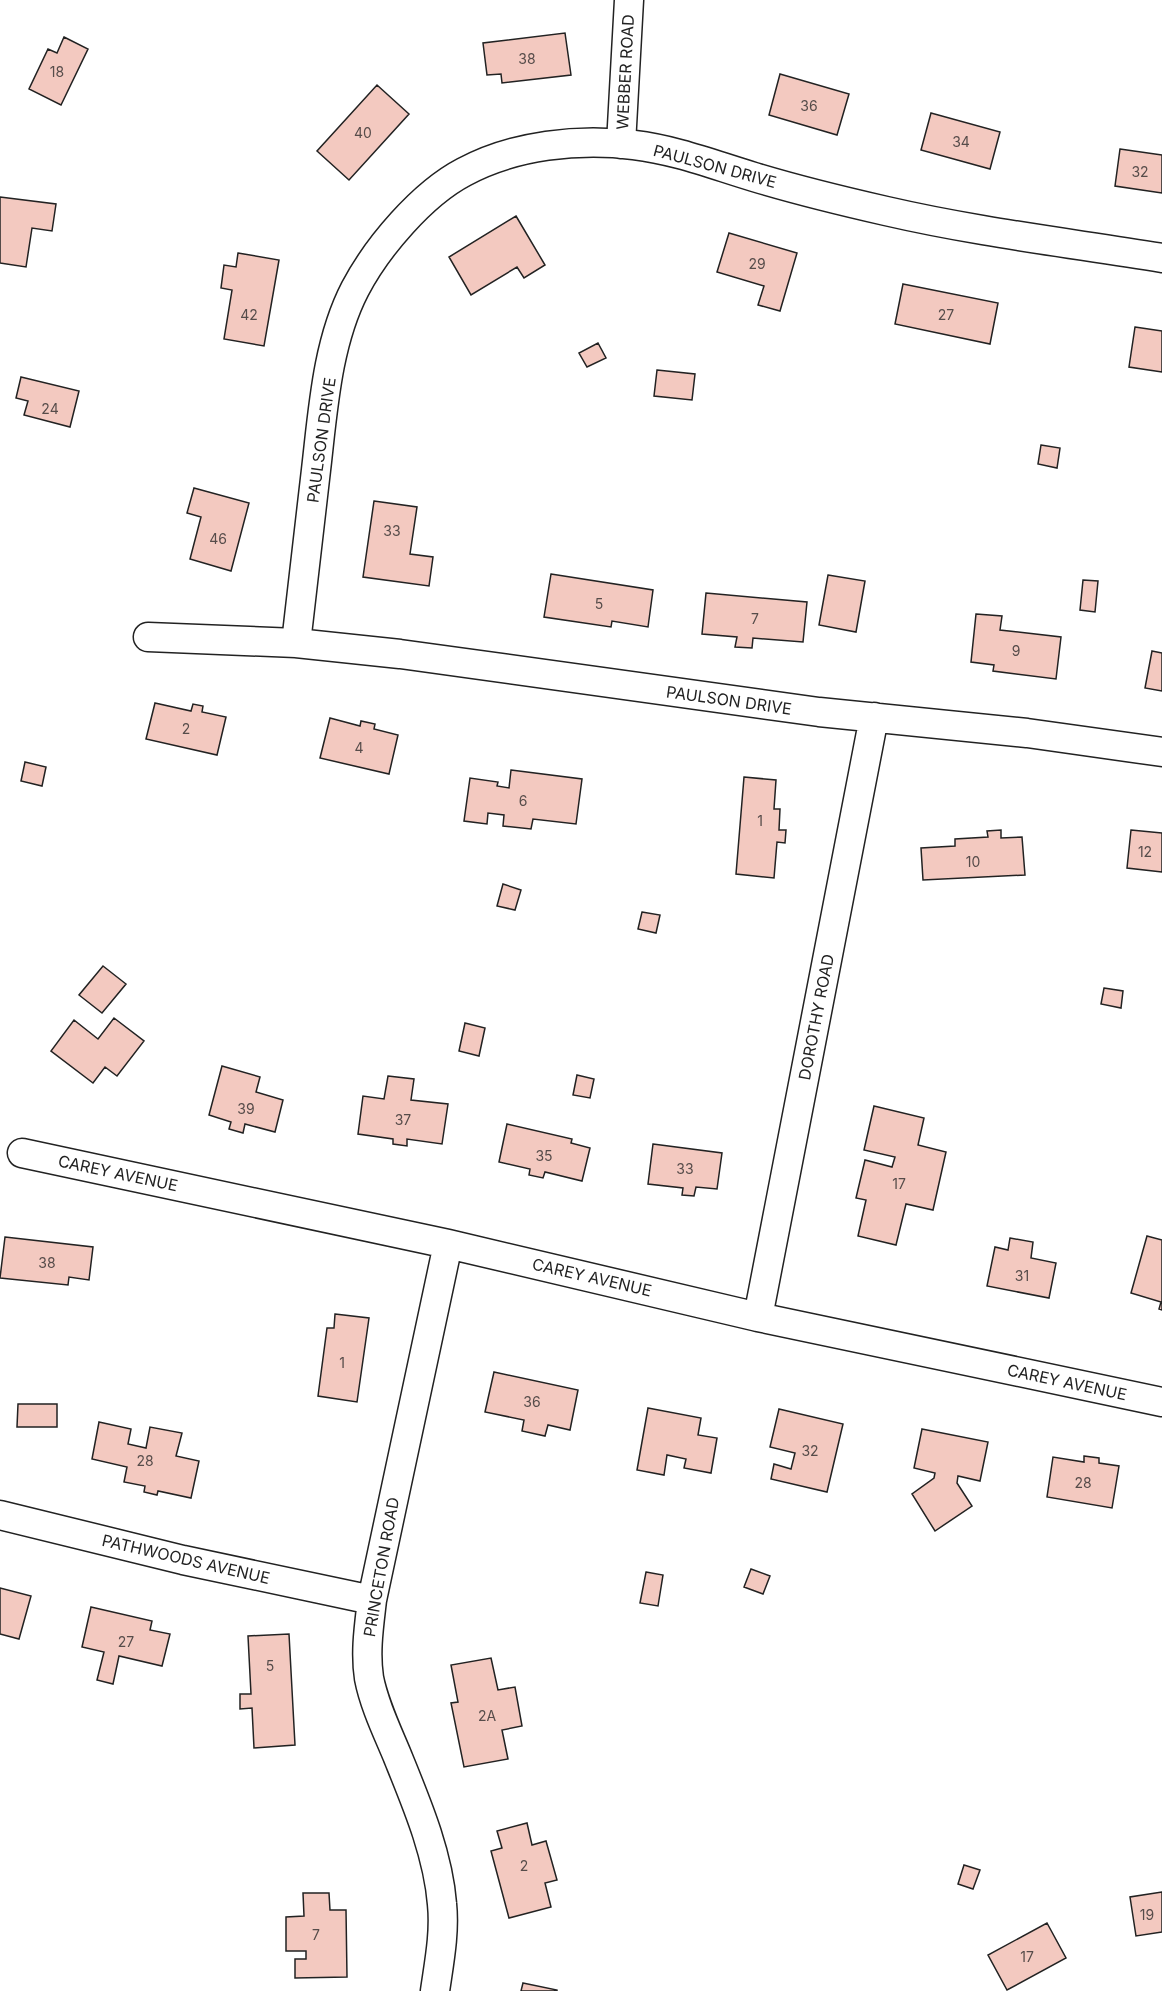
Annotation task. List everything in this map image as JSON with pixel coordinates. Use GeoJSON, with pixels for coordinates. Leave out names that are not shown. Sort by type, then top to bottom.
{"type":"FeatureCollection","features":[{"type":"Feature","properties":{"kind":"street","name":"WEBBER ROAD"},"geometry":{"type":"LineString","coordinates":[[621,144],[629,0]]}},
{"type":"Feature","properties":{"kind":"street","name":"PAULSON DRIVE"},"geometry":{"type":"LineString","coordinates":[[296,643],[321,428],[335,341],[355,288],[383,247],[419,204],[464,172],[523,151],[543,147],[621,144],[688,156],[755,177],[897,213],[1162,258]]}},
{"type":"Feature","properties":{"kind":"street","name":"PAULSON DRIVE"},"geometry":{"type":"LineString","coordinates":[[148,637],[296,643],[874,717],[1027,733],[1162,752]]}},
{"type":"Feature","properties":{"kind":"street","name":"DOROTHY ROAD"},"geometry":{"type":"LineString","coordinates":[[758,1317],[874,717]]}},
{"type":"Feature","properties":{"kind":"street","name":"CAREY AVENUE"},"geometry":{"type":"LineString","coordinates":[[22,1153],[448,1244],[758,1317],[1162,1402]]}},
{"type":"Feature","properties":{"kind":"street","name":"PRINCETON ROAD"},"geometry":{"type":"LineString","coordinates":[[435,1991],[441,1947],[441,1895],[417,1802],[382,1721],[370,1679],[367,1647],[372,1600],[448,1244]]}},
{"type":"Feature","properties":{"kind":"street","name":"PATHWOODS AVENUE"},"geometry":{"type":"LineString","coordinates":[[0,1515],[183,1560],[372,1600]]}},
{"type":"Feature","properties":{"kind":"building"},"geometry":{"type":"Polygon","coordinates":[[[565,33],[571,75],[502,83],[501,74],[487,75],[483,43],[565,33]]]}},
{"type":"Feature","properties":{"kind":"building"},"geometry":{"type":"Polygon","coordinates":[[[64,37],[88,49],[61,105],[29,89],[48,49],[57,53],[64,37]]]}},
{"type":"Feature","properties":{"kind":"building"},"geometry":{"type":"Polygon","coordinates":[[[780,74],[849,94],[837,135],[769,115],[780,74]]]}},
{"type":"Feature","properties":{"kind":"building"},"geometry":{"type":"Polygon","coordinates":[[[377,85],[409,114],[349,180],[317,151],[377,85]]]}},
{"type":"Feature","properties":{"kind":"building"},"geometry":{"type":"Polygon","coordinates":[[[931,113],[1000,132],[990,169],[921,150],[931,113]]]}},
{"type":"Feature","properties":{"kind":"building"},"geometry":{"type":"Polygon","coordinates":[[[1120,149],[1162,155],[1162,193],[1115,186],[1120,149]]]}},
{"type":"Feature","properties":{"kind":"building"},"geometry":{"type":"Polygon","coordinates":[[[0,197],[56,204],[52,231],[32,228],[26,267],[0,263],[0,197]]]}},
{"type":"Feature","properties":{"kind":"building"},"geometry":{"type":"Polygon","coordinates":[[[516,216],[545,265],[524,278],[517,267],[471,295],[449,257],[516,216]]]}},
{"type":"Feature","properties":{"kind":"building"},"geometry":{"type":"Polygon","coordinates":[[[729,233],[797,253],[780,311],[758,305],[764,286],[717,272],[729,233]]]}},
{"type":"Feature","properties":{"kind":"building"},"geometry":{"type":"Polygon","coordinates":[[[238,253],[279,260],[264,346],[224,339],[232,290],[221,288],[224,265],[236,267],[238,253]]]}},
{"type":"Feature","properties":{"kind":"building"},"geometry":{"type":"Polygon","coordinates":[[[903,284],[998,303],[990,344],[895,324],[903,284]]]}},
{"type":"Feature","properties":{"kind":"building"},"geometry":{"type":"Polygon","coordinates":[[[1135,327],[1162,331],[1162,372],[1129,367],[1135,327]]]}},
{"type":"Feature","properties":{"kind":"building"},"geometry":{"type":"Polygon","coordinates":[[[598,343],[606,358],[587,367],[579,353],[598,343]]]}},
{"type":"Feature","properties":{"kind":"building"},"geometry":{"type":"Polygon","coordinates":[[[657,370],[695,374],[692,400],[654,396],[657,370]]]}},
{"type":"Feature","properties":{"kind":"building"},"geometry":{"type":"Polygon","coordinates":[[[21,377],[79,391],[70,427],[24,415],[28,401],[16,398],[21,377]]]}},
{"type":"Feature","properties":{"kind":"building"},"geometry":{"type":"Polygon","coordinates":[[[1041,445],[1060,448],[1057,468],[1038,464],[1041,445]]]}},
{"type":"Feature","properties":{"kind":"building"},"geometry":{"type":"Polygon","coordinates":[[[194,488],[249,503],[231,571],[190,559],[201,517],[187,513],[194,488]]]}},
{"type":"Feature","properties":{"kind":"building"},"geometry":{"type":"Polygon","coordinates":[[[374,501],[417,507],[410,554],[433,557],[429,586],[363,577],[374,501]]]}},
{"type":"Feature","properties":{"kind":"building"},"geometry":{"type":"Polygon","coordinates":[[[551,574],[653,590],[648,627],[612,621],[611,627],[544,617],[551,574]]]}},
{"type":"Feature","properties":{"kind":"building"},"geometry":{"type":"Polygon","coordinates":[[[828,575],[865,581],[856,632],[819,625],[828,575]]]}},
{"type":"Feature","properties":{"kind":"building"},"geometry":{"type":"Polygon","coordinates":[[[1083,580],[1098,581],[1095,612],[1080,610],[1083,580]]]}},
{"type":"Feature","properties":{"kind":"building"},"geometry":{"type":"Polygon","coordinates":[[[706,593],[807,602],[803,642],[753,638],[752,648],[735,647],[737,637],[702,634],[706,593]]]}},
{"type":"Feature","properties":{"kind":"building"},"geometry":{"type":"Polygon","coordinates":[[[976,614],[1002,616],[1000,630],[1061,637],[1056,679],[993,671],[994,665],[971,662],[976,614]]]}},
{"type":"Feature","properties":{"kind":"building"},"geometry":{"type":"Polygon","coordinates":[[[1152,651],[1162,653],[1162,691],[1145,688],[1152,651]]]}},
{"type":"Feature","properties":{"kind":"building"},"geometry":{"type":"Polygon","coordinates":[[[155,703],[191,711],[193,704],[203,706],[202,712],[226,717],[217,755],[146,739],[155,703]]]}},
{"type":"Feature","properties":{"kind":"building"},"geometry":{"type":"Polygon","coordinates":[[[330,718],[360,726],[361,721],[375,724],[374,729],[398,735],[389,774],[320,758],[330,718]]]}},
{"type":"Feature","properties":{"kind":"building"},"geometry":{"type":"Polygon","coordinates":[[[25,762],[46,767],[42,786],[21,781],[25,762]]]}},
{"type":"Feature","properties":{"kind":"building"},"geometry":{"type":"Polygon","coordinates":[[[511,770],[582,779],[576,824],[533,819],[531,829],[503,826],[504,815],[488,813],[487,824],[464,821],[470,778],[498,782],[497,786],[509,788],[511,770]]]}},
{"type":"Feature","properties":{"kind":"building"},"geometry":{"type":"Polygon","coordinates":[[[744,777],[776,780],[774,809],[780,809],[779,830],[786,830],[785,843],[777,842],[774,878],[736,874],[744,777]]]}},
{"type":"Feature","properties":{"kind":"building"},"geometry":{"type":"Polygon","coordinates":[[[1001,830],[1001,838],[1022,837],[1025,875],[923,880],[921,848],[955,846],[955,839],[988,837],[987,831],[1001,830]]]}},
{"type":"Feature","properties":{"kind":"building"},"geometry":{"type":"Polygon","coordinates":[[[1131,830],[1162,833],[1162,872],[1127,868],[1131,830]]]}},
{"type":"Feature","properties":{"kind":"building"},"geometry":{"type":"Polygon","coordinates":[[[503,884],[521,890],[515,910],[497,906],[503,884]]]}},
{"type":"Feature","properties":{"kind":"building"},"geometry":{"type":"Polygon","coordinates":[[[642,912],[660,915],[656,933],[638,929],[642,912]]]}},
{"type":"Feature","properties":{"kind":"building"},"geometry":{"type":"Polygon","coordinates":[[[103,966],[126,984],[102,1013],[79,995],[103,966]]]}},
{"type":"Feature","properties":{"kind":"building"},"geometry":{"type":"Polygon","coordinates":[[[1104,988],[1123,991],[1121,1008],[1101,1004],[1104,988]]]}},
{"type":"Feature","properties":{"kind":"building"},"geometry":{"type":"Polygon","coordinates":[[[114,1018],[144,1041],[117,1076],[105,1067],[93,1083],[51,1051],[74,1020],[98,1039],[114,1018]]]}},
{"type":"Feature","properties":{"kind":"building"},"geometry":{"type":"Polygon","coordinates":[[[465,1023],[485,1028],[479,1056],[459,1051],[465,1023]]]}},
{"type":"Feature","properties":{"kind":"building"},"geometry":{"type":"Polygon","coordinates":[[[222,1066],[260,1077],[256,1092],[283,1100],[275,1132],[245,1124],[243,1133],[229,1129],[231,1122],[209,1115],[222,1066]]]}},
{"type":"Feature","properties":{"kind":"building"},"geometry":{"type":"Polygon","coordinates":[[[577,1075],[594,1079],[590,1098],[573,1095],[577,1075]]]}},
{"type":"Feature","properties":{"kind":"building"},"geometry":{"type":"Polygon","coordinates":[[[388,1076],[414,1079],[411,1100],[448,1104],[442,1144],[407,1139],[407,1146],[393,1144],[393,1139],[358,1134],[363,1096],[384,1099],[388,1076]]]}},
{"type":"Feature","properties":{"kind":"building"},"geometry":{"type":"Polygon","coordinates":[[[874,1106],[924,1118],[918,1145],[946,1152],[933,1210],[906,1204],[896,1245],[858,1236],[866,1200],[856,1198],[865,1160],[892,1167],[895,1157],[864,1150],[874,1106]]]}},
{"type":"Feature","properties":{"kind":"building"},"geometry":{"type":"Polygon","coordinates":[[[507,1124],[572,1139],[571,1143],[590,1148],[582,1181],[545,1172],[543,1178],[529,1175],[530,1169],[499,1162],[507,1124]]]}},
{"type":"Feature","properties":{"kind":"building"},"geometry":{"type":"Polygon","coordinates":[[[653,1144],[722,1153],[717,1189],[696,1187],[694,1196],[682,1195],[683,1188],[648,1184],[653,1144]]]}},
{"type":"Feature","properties":{"kind":"building"},"geometry":{"type":"Polygon","coordinates":[[[1147,1236],[1162,1240],[1162,1310],[1159,1309],[1161,1302],[1131,1293],[1147,1236]]]}},
{"type":"Feature","properties":{"kind":"building"},"geometry":{"type":"Polygon","coordinates":[[[5,1237],[93,1247],[89,1280],[69,1277],[68,1285],[0,1278],[5,1237]]]}},
{"type":"Feature","properties":{"kind":"building"},"geometry":{"type":"Polygon","coordinates":[[[1010,1238],[1033,1242],[1031,1258],[1056,1263],[1049,1298],[987,1286],[995,1247],[1008,1250],[1010,1238]]]}},
{"type":"Feature","properties":{"kind":"building"},"geometry":{"type":"Polygon","coordinates":[[[335,1314],[369,1318],[357,1402],[318,1396],[327,1328],[334,1328],[335,1314]]]}},
{"type":"Feature","properties":{"kind":"building"},"geometry":{"type":"Polygon","coordinates":[[[494,1372],[578,1390],[570,1430],[548,1425],[545,1436],[522,1431],[524,1420],[485,1412],[494,1372]]]}},
{"type":"Feature","properties":{"kind":"building"},"geometry":{"type":"Polygon","coordinates":[[[18,1404],[57,1404],[57,1427],[17,1427],[18,1404]]]}},
{"type":"Feature","properties":{"kind":"building"},"geometry":{"type":"Polygon","coordinates":[[[648,1408],[701,1418],[698,1435],[717,1438],[711,1473],[684,1468],[686,1459],[667,1455],[664,1475],[637,1470],[648,1408]]]}},
{"type":"Feature","properties":{"kind":"building"},"geometry":{"type":"Polygon","coordinates":[[[779,1409],[843,1424],[827,1492],[771,1479],[774,1464],[791,1469],[795,1453],[770,1447],[779,1409]]]}},
{"type":"Feature","properties":{"kind":"building"},"geometry":{"type":"Polygon","coordinates":[[[99,1422],[131,1429],[128,1444],[146,1448],[150,1427],[182,1433],[176,1456],[199,1461],[191,1498],[158,1491],[157,1495],[144,1492],[145,1486],[124,1482],[127,1467],[92,1459],[99,1422]]]}},
{"type":"Feature","properties":{"kind":"building"},"geometry":{"type":"Polygon","coordinates":[[[922,1429],[988,1442],[980,1481],[958,1476],[957,1483],[972,1506],[935,1531],[912,1494],[934,1478],[935,1473],[914,1468],[922,1429]]]}},
{"type":"Feature","properties":{"kind":"building"},"geometry":{"type":"Polygon","coordinates":[[[1084,1456],[1099,1458],[1099,1463],[1119,1466],[1112,1508],[1047,1497],[1053,1457],[1084,1462],[1084,1456]]]}},
{"type":"Feature","properties":{"kind":"building"},"geometry":{"type":"Polygon","coordinates":[[[751,1569],[770,1576],[763,1594],[744,1587],[751,1569]]]}},
{"type":"Feature","properties":{"kind":"building"},"geometry":{"type":"Polygon","coordinates":[[[646,1572],[663,1575],[658,1606],[640,1603],[646,1572]]]}},
{"type":"Feature","properties":{"kind":"building"},"geometry":{"type":"Polygon","coordinates":[[[0,1588],[31,1596],[19,1639],[0,1634],[0,1588]]]}},
{"type":"Feature","properties":{"kind":"building"},"geometry":{"type":"Polygon","coordinates":[[[91,1607],[152,1621],[150,1630],[170,1634],[162,1666],[119,1656],[113,1684],[97,1680],[104,1652],[82,1647],[91,1607]]]}},
{"type":"Feature","properties":{"kind":"building"},"geometry":{"type":"Polygon","coordinates":[[[289,1634],[295,1745],[254,1748],[252,1708],[240,1709],[240,1694],[251,1694],[248,1636],[289,1634]]]}},
{"type":"Feature","properties":{"kind":"building"},"geometry":{"type":"Polygon","coordinates":[[[491,1658],[498,1690],[515,1687],[522,1726],[502,1730],[508,1759],[464,1767],[451,1703],[458,1702],[451,1665],[491,1658]]]}},
{"type":"Feature","properties":{"kind":"building"},"geometry":{"type":"Polygon","coordinates":[[[527,1823],[532,1845],[546,1841],[557,1880],[545,1883],[551,1907],[509,1918],[491,1851],[502,1848],[497,1831],[527,1823]]]}},
{"type":"Feature","properties":{"kind":"building"},"geometry":{"type":"Polygon","coordinates":[[[964,1865],[980,1870],[973,1889],[958,1884],[964,1865]]]}},
{"type":"Feature","properties":{"kind":"building"},"geometry":{"type":"Polygon","coordinates":[[[1162,1892],[1162,1932],[1136,1936],[1130,1897],[1162,1892]]]}},
{"type":"Feature","properties":{"kind":"building"},"geometry":{"type":"Polygon","coordinates":[[[303,1893],[329,1893],[330,1910],[346,1910],[347,1977],[295,1978],[295,1959],[306,1959],[306,1951],[286,1951],[286,1917],[304,1916],[303,1893]]]}},
{"type":"Feature","properties":{"kind":"building"},"geometry":{"type":"Polygon","coordinates":[[[1047,1923],[1066,1958],[1007,1990],[988,1955],[1047,1923]]]}},
{"type":"Feature","properties":{"kind":"building"},"geometry":{"type":"Polygon","coordinates":[[[523,1983],[557,1990],[557,1991],[521,1991],[523,1983]]]}}]}
